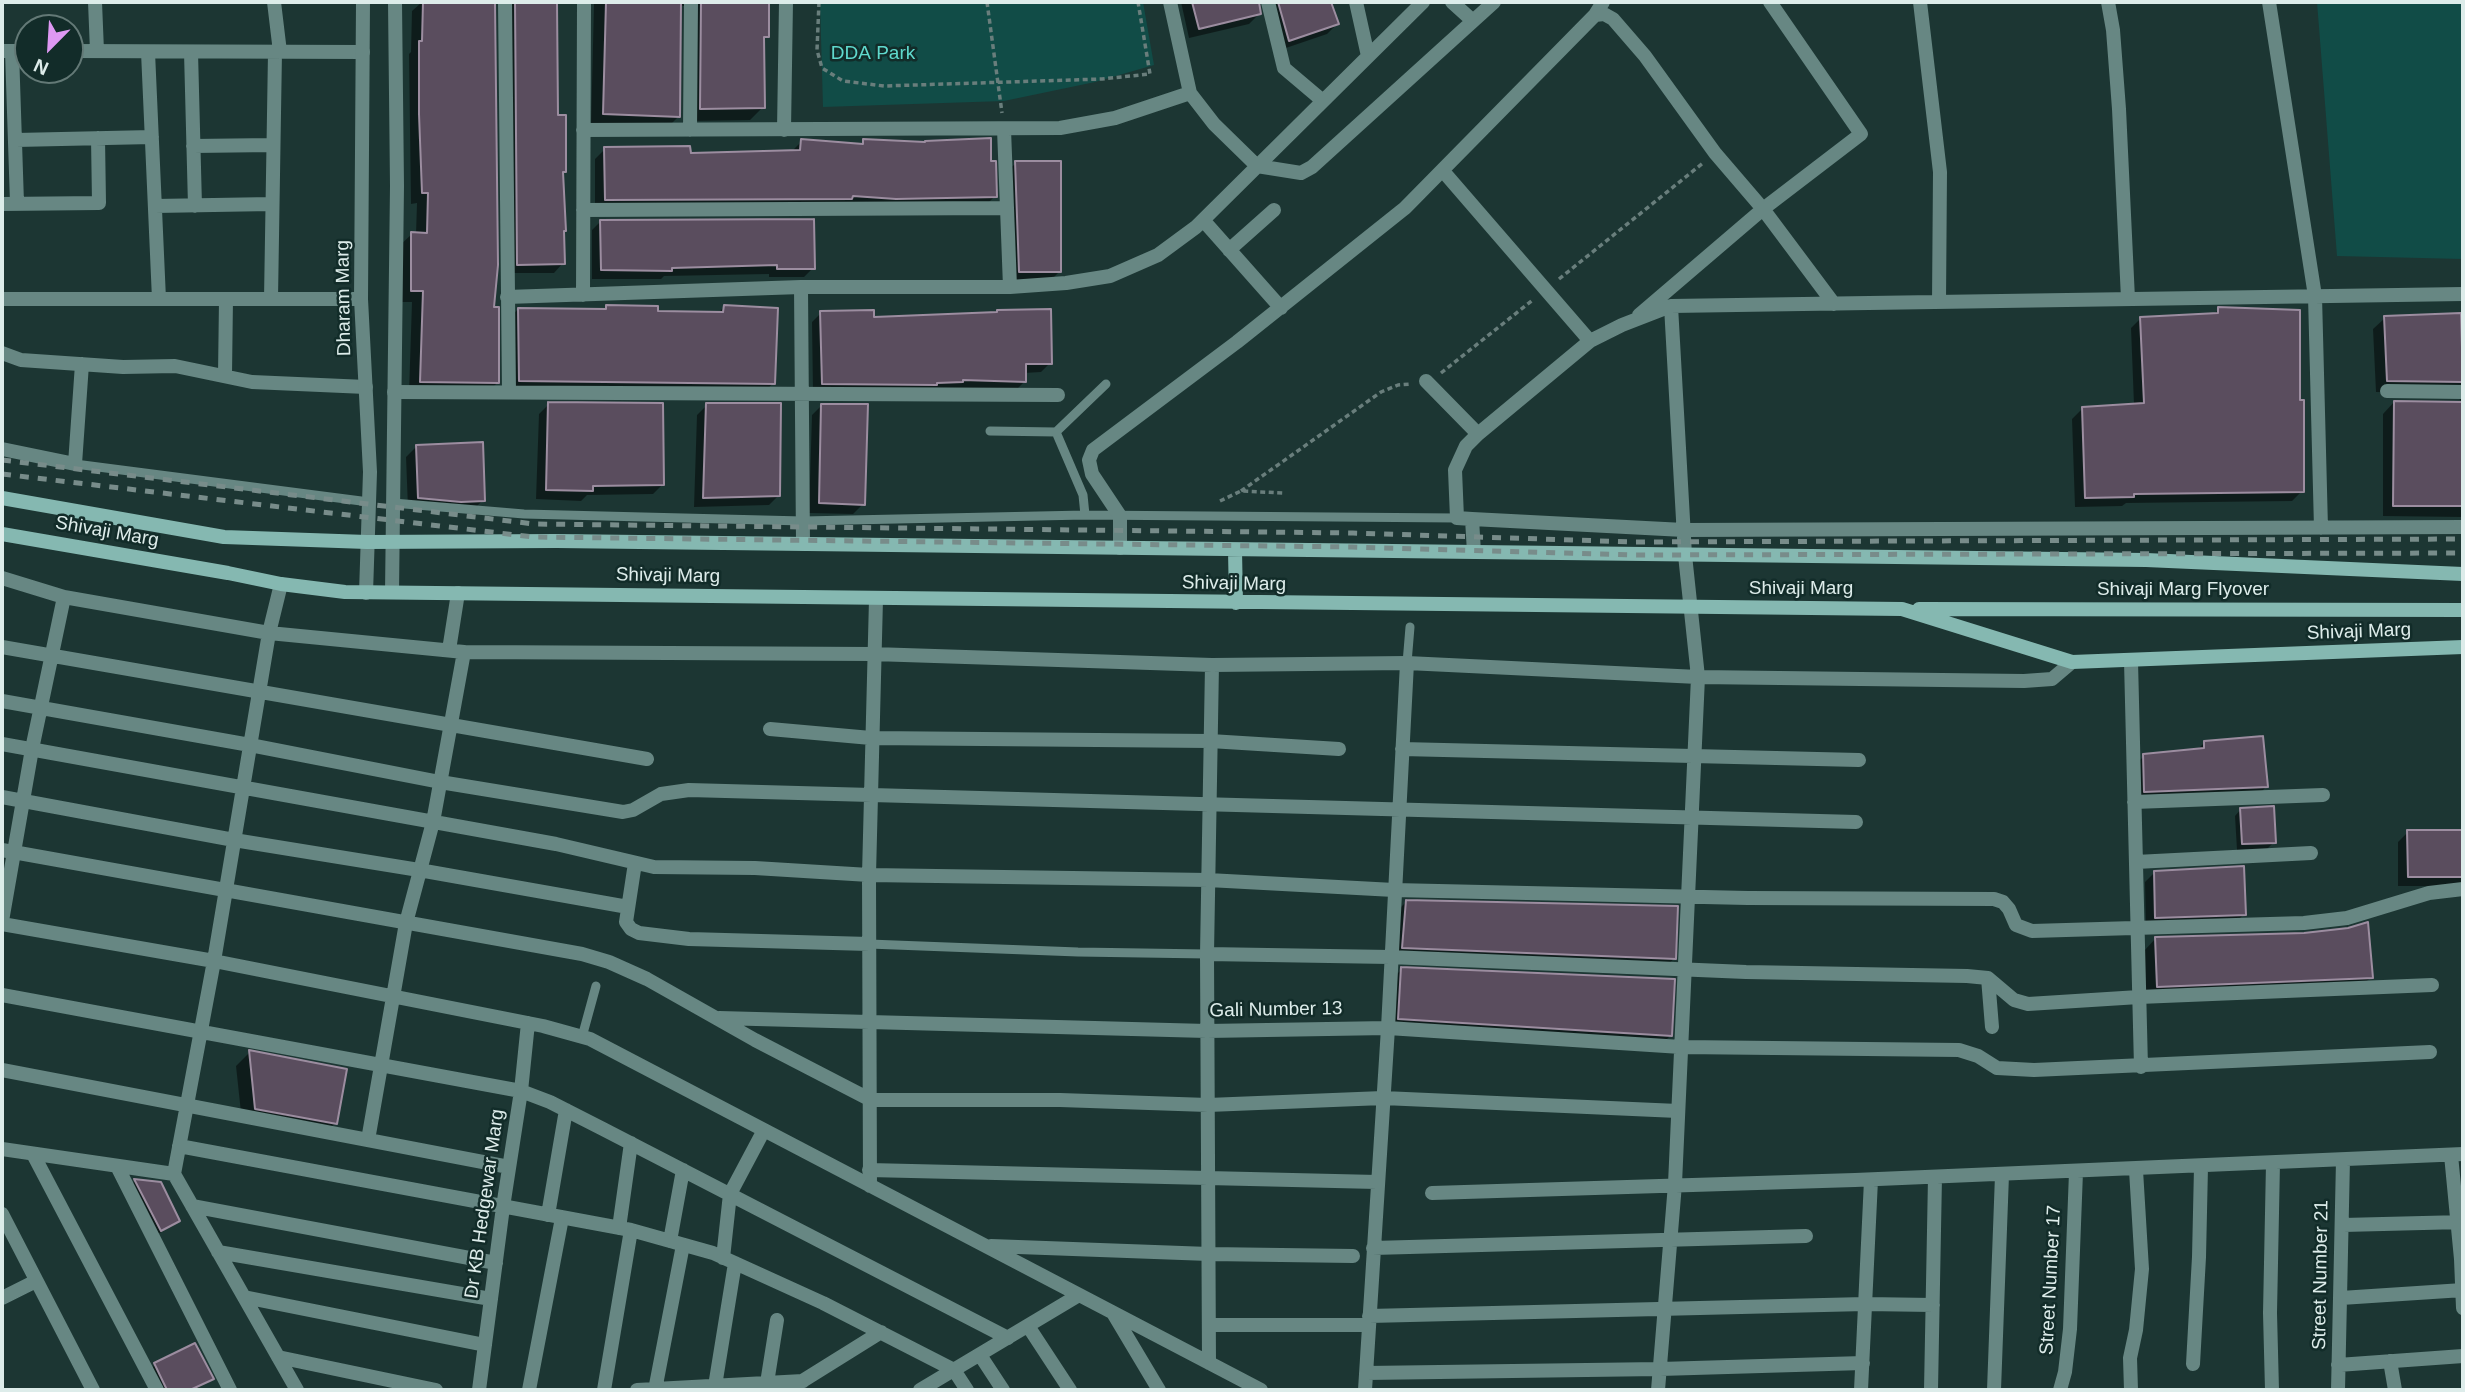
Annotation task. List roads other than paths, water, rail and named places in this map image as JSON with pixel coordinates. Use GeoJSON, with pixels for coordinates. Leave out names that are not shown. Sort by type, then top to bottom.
{"type":"FeatureCollection","features":[{"type":"Feature","properties":{"kind":"main road","name":"Shivaji Marg"},"geometry":{"type":"LineString","coordinates":[[2,498],[224,537],[393,542],[803,544],[2146,560],[2463,574]]}},
{"type":"Feature","properties":{"kind":"main road","name":"Shivaji Marg"},"geometry":{"type":"LineString","coordinates":[[2,534],[281,584],[366,593],[1902,609],[2072,662],[2463,647]]}},
{"type":"Feature","properties":{"kind":"main road"},"geometry":{"type":"LineString","coordinates":[[1235,550],[1236,603]]}},
{"type":"Feature","properties":{"kind":"main road","name":"Shivaji Marg Flyover"},"geometry":{"type":"LineString","coordinates":[[1902,609],[2463,610]]}},
{"type":"Feature","properties":{"kind":"street"},"geometry":{"type":"LineString","coordinates":[[95,2],[97,51]]}},
{"type":"Feature","properties":{"kind":"street"},"geometry":{"type":"LineString","coordinates":[[271,299],[277,52],[274,2]]}},
{"type":"Feature","properties":{"kind":"street","name":"Dharam Marg"},"geometry":{"type":"LineString","coordinates":[[363,2],[361,299],[370,472],[366,593]]}},
{"type":"Feature","properties":{"kind":"street"},"geometry":{"type":"LineString","coordinates":[[392,592],[397,199],[395,2]]}},
{"type":"Feature","properties":{"kind":"street"},"geometry":{"type":"LineString","coordinates":[[505,2],[509,392]]}},
{"type":"Feature","properties":{"kind":"street"},"geometry":{"type":"LineString","coordinates":[[583,295],[584,2]]}},
{"type":"Feature","properties":{"kind":"street"},"geometry":{"type":"LineString","coordinates":[[690,130],[691,2]]}},
{"type":"Feature","properties":{"kind":"street"},"geometry":{"type":"LineString","coordinates":[[784,130],[786,2]]}},
{"type":"Feature","properties":{"kind":"street"},"geometry":{"type":"LineString","coordinates":[[1170,2],[1190,93],[1214,124],[1257,166],[1301,173],[1312,167],[1494,2]]}},
{"type":"Feature","properties":{"kind":"street"},"geometry":{"type":"LineString","coordinates":[[1268,2],[1284,68],[1323,101]]}},
{"type":"Feature","properties":{"kind":"street"},"geometry":{"type":"LineString","coordinates":[[1356,2],[1368,56]]}},
{"type":"Feature","properties":{"kind":"street"},"geometry":{"type":"LineString","coordinates":[[506,297],[801,287],[1010,287],[1066,283],[1110,276],[1158,255],[1203,220],[1423,2]]}},
{"type":"Feature","properties":{"kind":"street"},"geometry":{"type":"LineString","coordinates":[[1452,2],[1473,21]]}},
{"type":"Feature","properties":{"kind":"street"},"geometry":{"type":"LineString","coordinates":[[1632,321],[1763,209],[1861,134],[1770,2]]}},
{"type":"Feature","properties":{"kind":"street"},"geometry":{"type":"LineString","coordinates":[[1920,2],[1941,172],[1939,302]]}},
{"type":"Feature","properties":{"kind":"street"},"geometry":{"type":"LineString","coordinates":[[2108,2],[2113,30],[2119,109],[2128,299]]}},
{"type":"Feature","properties":{"kind":"street"},"geometry":{"type":"LineString","coordinates":[[2269,2],[2315,296],[2321,528]]}},
{"type":"Feature","properties":{"kind":"street"},"geometry":{"type":"LineString","coordinates":[[1120,548],[1120,516],[1092,474],[1089,460],[1093,450],[1281,308],[1405,208],[1599,8],[1620,26],[1645,56],[1715,153],[1763,209],[1834,304]]}},
{"type":"Feature","properties":{"kind":"street"},"geometry":{"type":"LineString","coordinates":[[7,51],[16,140],[9,204],[99,203],[98,138]]}},
{"type":"Feature","properties":{"kind":"street"},"geometry":{"type":"LineString","coordinates":[[84,51],[363,52]]}},
{"type":"Feature","properties":{"kind":"street"},"geometry":{"type":"LineString","coordinates":[[148,52],[159,299]]}},
{"type":"Feature","properties":{"kind":"street"},"geometry":{"type":"LineString","coordinates":[[191,52],[195,206]]}},
{"type":"Feature","properties":{"kind":"street"},"geometry":{"type":"LineString","coordinates":[[583,130],[1060,128],[1115,118],[1190,93]]}},
{"type":"Feature","properties":{"kind":"street"},"geometry":{"type":"LineString","coordinates":[[1004,130],[1010,287]]}},
{"type":"Feature","properties":{"kind":"street"},"geometry":{"type":"LineString","coordinates":[[16,140],[152,137]]}},
{"type":"Feature","properties":{"kind":"street"},"geometry":{"type":"LineString","coordinates":[[193,146],[274,145]]}},
{"type":"Feature","properties":{"kind":"street"},"geometry":{"type":"LineString","coordinates":[[1443,171],[1590,341]]}},
{"type":"Feature","properties":{"kind":"street"},"geometry":{"type":"LineString","coordinates":[[155,206],[272,204]]}},
{"type":"Feature","properties":{"kind":"street"},"geometry":{"type":"LineString","coordinates":[[583,210],[1007,208]]}},
{"type":"Feature","properties":{"kind":"street"},"geometry":{"type":"LineString","coordinates":[[1229,250],[1275,210]]}},
{"type":"Feature","properties":{"kind":"street"},"geometry":{"type":"LineString","coordinates":[[1203,220],[1281,308]]}},
{"type":"Feature","properties":{"kind":"street"},"geometry":{"type":"LineString","coordinates":[[801,287],[803,544]]}},
{"type":"Feature","properties":{"kind":"street"},"geometry":{"type":"LineString","coordinates":[[1474,552],[1455,470],[1466,446],[1590,341],[1671,306],[2463,294]]}},
{"type":"Feature","properties":{"kind":"street"},"geometry":{"type":"LineString","coordinates":[[2,299],[361,299]]}},
{"type":"Feature","properties":{"kind":"street"},"geometry":{"type":"LineString","coordinates":[[225,375],[226,299]]}},
{"type":"Feature","properties":{"kind":"street"},"geometry":{"type":"LineString","coordinates":[[1658,1390],[1675,1184],[1698,677],[1685,555],[1671,306]]}},
{"type":"Feature","properties":{"kind":"street"},"geometry":{"type":"LineString","coordinates":[[2,353],[21,360],[123,367],[175,366],[252,382],[366,387]]}},
{"type":"Feature","properties":{"kind":"street"},"geometry":{"type":"LineString","coordinates":[[2,449],[75,464],[82,364]]}},
{"type":"Feature","properties":{"kind":"street"},"geometry":{"type":"LineString","coordinates":[[1426,382],[1478,434]]}},
{"type":"Feature","properties":{"kind":"street"},"geometry":{"type":"LineString","coordinates":[[2388,391],[2463,392]]}},
{"type":"Feature","properties":{"kind":"street"},"geometry":{"type":"LineString","coordinates":[[394,392],[1058,395]]}},
{"type":"Feature","properties":{"kind":"street"},"geometry":{"type":"LineString","coordinates":[[1465,519],[1684,530],[2463,527]]}},
{"type":"Feature","properties":{"kind":"street"},"geometry":{"type":"LineString","coordinates":[[2,578],[64,597],[269,634],[464,652],[873,654],[1212,666],[1407,663],[1698,677],[2024,681],[2052,679],[2072,662]]}},
{"type":"Feature","properties":{"kind":"street"},"geometry":{"type":"LineString","coordinates":[[281,584],[269,634],[214,961],[174,1174],[297,1390]]}},
{"type":"Feature","properties":{"kind":"street"},"geometry":{"type":"LineString","coordinates":[[449,650],[458,593]]}},
{"type":"Feature","properties":{"kind":"street"},"geometry":{"type":"LineString","coordinates":[[64,597],[23,801],[8,851],[2,923],[392,996],[528,1023],[590,1039],[1261,1390]]}},
{"type":"Feature","properties":{"kind":"street"},"geometry":{"type":"LineString","coordinates":[[870,1186],[869,875],[876,599]]}},
{"type":"Feature","properties":{"kind":"street"},"geometry":{"type":"LineString","coordinates":[[2,647],[647,759]]}},
{"type":"Feature","properties":{"kind":"street"},"geometry":{"type":"LineString","coordinates":[[368,1140],[406,923],[433,822],[464,652]]}},
{"type":"Feature","properties":{"kind":"street"},"geometry":{"type":"LineString","coordinates":[[2131,661],[2141,1067]]}},
{"type":"Feature","properties":{"kind":"street"},"geometry":{"type":"LineString","coordinates":[[1365,1390],[1407,663]]}},
{"type":"Feature","properties":{"kind":"street"},"geometry":{"type":"LineString","coordinates":[[1209,1363],[1207,954],[1212,666]]}},
{"type":"Feature","properties":{"kind":"street"},"geometry":{"type":"LineString","coordinates":[[2,701],[440,782],[623,812],[633,810],[661,794],[688,790],[1856,822]]}},
{"type":"Feature","properties":{"kind":"street"},"geometry":{"type":"LineString","coordinates":[[770,729],[871,738],[1210,741],[1339,749]]}},
{"type":"Feature","properties":{"kind":"street"},"geometry":{"type":"LineString","coordinates":[[2,744],[556,844],[654,867],[766,869],[869,875],[1208,880],[1394,890],[1904,900],[1994,899],[2003,902],[2009,909],[2016,925],[2032,931],[2304,923],[2347,918],[2430,893],[2463,889]]}},
{"type":"Feature","properties":{"kind":"street"},"geometry":{"type":"LineString","coordinates":[[1402,749],[1860,760]]}},
{"type":"Feature","properties":{"kind":"street"},"geometry":{"type":"LineString","coordinates":[[2134,802],[2323,795]]}},
{"type":"Feature","properties":{"kind":"street"},"geometry":{"type":"LineString","coordinates":[[2,797],[234,840],[628,907]]}},
{"type":"Feature","properties":{"kind":"street"},"geometry":{"type":"LineString","coordinates":[[8,851],[582,954],[609,962],[658,984],[821,1076],[871,1100],[1060,1100],[1208,1105],[1383,1098],[1678,1111]]}},
{"type":"Feature","properties":{"kind":"street"},"geometry":{"type":"LineString","coordinates":[[2136,862],[2311,853]]}},
{"type":"Feature","properties":{"kind":"street"},"geometry":{"type":"LineString","coordinates":[[635,863],[626,922],[631,929],[653,937],[869,944]]}},
{"type":"Feature","properties":{"kind":"street"},"geometry":{"type":"LineString","coordinates":[[1207,954],[1390,957],[1686,970],[1988,978],[2014,1000],[2028,1004],[2432,985]]}},
{"type":"Feature","properties":{"kind":"street"},"geometry":{"type":"LineString","coordinates":[[1988,978],[1992,1027]]}},
{"type":"Feature","properties":{"kind":"street"},"geometry":{"type":"LineString","coordinates":[[2,995],[521,1091],[566,1110],[1008,1338]]}},
{"type":"Feature","properties":{"kind":"street","name":"Gali Number 13"},"geometry":{"type":"LineString","coordinates":[[717,1018],[1207,1031],[1388,1028],[1681,1047],[1959,1050],[1978,1056],[1997,1068],[2034,1070],[2430,1052]]}},
{"type":"Feature","properties":{"kind":"street","name":"Dr KB Hedgewar Marg"},"geometry":{"type":"LineString","coordinates":[[479,1390],[528,1023]]}},
{"type":"Feature","properties":{"kind":"street"},"geometry":{"type":"LineString","coordinates":[[2,1070],[509,1167]]}},
{"type":"Feature","properties":{"kind":"street"},"geometry":{"type":"LineString","coordinates":[[529,1390],[555,1216],[566,1110]]}},
{"type":"Feature","properties":{"kind":"street"},"geometry":{"type":"LineString","coordinates":[[715,1386],[729,1260],[730,1194],[764,1130]]}},
{"type":"Feature","properties":{"kind":"street"},"geometry":{"type":"LineString","coordinates":[[604,1390],[625,1229],[631,1143]]}},
{"type":"Feature","properties":{"kind":"street"},"geometry":{"type":"LineString","coordinates":[[179,1146],[625,1229],[677,1243],[729,1260],[881,1332],[954,1370],[967,1390]]}},
{"type":"Feature","properties":{"kind":"street"},"geometry":{"type":"LineString","coordinates":[[2,1149],[174,1174]]}},
{"type":"Feature","properties":{"kind":"street"},"geometry":{"type":"LineString","coordinates":[[33,1154],[157,1390]]}},
{"type":"Feature","properties":{"kind":"street"},"geometry":{"type":"LineString","coordinates":[[1432,1193],[1871,1180],[2457,1155],[2463,1308]]}},
{"type":"Feature","properties":{"kind":"street","name":"Street Number 21"},"geometry":{"type":"LineString","coordinates":[[2338,1390],[2343,1160]]}},
{"type":"Feature","properties":{"kind":"street"},"geometry":{"type":"LineString","coordinates":[[2272,1390],[2270,1313],[2273,1163]]}},
{"type":"Feature","properties":{"kind":"street"},"geometry":{"type":"LineString","coordinates":[[117,1166],[230,1390]]}},
{"type":"Feature","properties":{"kind":"street"},"geometry":{"type":"LineString","coordinates":[[2193,1364],[2201,1167]]}},
{"type":"Feature","properties":{"kind":"street"},"geometry":{"type":"LineString","coordinates":[[656,1390],[677,1243],[684,1170]]}},
{"type":"Feature","properties":{"kind":"street"},"geometry":{"type":"LineString","coordinates":[[869,1170],[1377,1182]]}},
{"type":"Feature","properties":{"kind":"street"},"geometry":{"type":"LineString","coordinates":[[2131,1390],[2130,1358],[2136,1330],[2142,1269],[2136,1170]]}},
{"type":"Feature","properties":{"kind":"street","name":"Street Number 17"},"geometry":{"type":"LineString","coordinates":[[2060,1390],[2065,1373],[2070,1329],[2076,1172]]}},
{"type":"Feature","properties":{"kind":"street"},"geometry":{"type":"LineString","coordinates":[[1994,1390],[2002,1175]]}},
{"type":"Feature","properties":{"kind":"street"},"geometry":{"type":"LineString","coordinates":[[1931,1390],[1934,1177]]}},
{"type":"Feature","properties":{"kind":"street"},"geometry":{"type":"LineString","coordinates":[[1861,1390],[1871,1180]]}},
{"type":"Feature","properties":{"kind":"street"},"geometry":{"type":"LineString","coordinates":[[192,1206],[496,1263]]}},
{"type":"Feature","properties":{"kind":"street"},"geometry":{"type":"LineString","coordinates":[[2,1214],[93,1390]]}},
{"type":"Feature","properties":{"kind":"street"},"geometry":{"type":"LineString","coordinates":[[2343,1225],[2460,1222]]}},
{"type":"Feature","properties":{"kind":"street"},"geometry":{"type":"LineString","coordinates":[[1373,1248],[1806,1236]]}},
{"type":"Feature","properties":{"kind":"street"},"geometry":{"type":"LineString","coordinates":[[986,1246],[1353,1256]]}},
{"type":"Feature","properties":{"kind":"street"},"geometry":{"type":"LineString","coordinates":[[218,1252],[491,1299]]}},
{"type":"Feature","properties":{"kind":"street"},"geometry":{"type":"LineString","coordinates":[[2,1298],[36,1280]]}},
{"type":"Feature","properties":{"kind":"street"},"geometry":{"type":"LineString","coordinates":[[2341,1298],[2463,1290]]}},
{"type":"Feature","properties":{"kind":"street"},"geometry":{"type":"LineString","coordinates":[[920,1390],[1079,1295]]}},
{"type":"Feature","properties":{"kind":"street"},"geometry":{"type":"LineString","coordinates":[[244,1297],[485,1345]]}},
{"type":"Feature","properties":{"kind":"street"},"geometry":{"type":"LineString","coordinates":[[1209,1325],[1866,1304],[1933,1305]]}},
{"type":"Feature","properties":{"kind":"street"},"geometry":{"type":"LineString","coordinates":[[1112,1312],[1159,1390]]}},
{"type":"Feature","properties":{"kind":"street"},"geometry":{"type":"LineString","coordinates":[[768,1383],[777,1320]]}},
{"type":"Feature","properties":{"kind":"street"},"geometry":{"type":"LineString","coordinates":[[1028,1326],[1070,1390]]}},
{"type":"Feature","properties":{"kind":"street"},"geometry":{"type":"LineString","coordinates":[[788,1390],[881,1332]]}},
{"type":"Feature","properties":{"kind":"street"},"geometry":{"type":"LineString","coordinates":[[980,1355],[1003,1390]]}},
{"type":"Feature","properties":{"kind":"street"},"geometry":{"type":"LineString","coordinates":[[2338,1365],[2463,1356]]}},
{"type":"Feature","properties":{"kind":"street"},"geometry":{"type":"LineString","coordinates":[[278,1357],[433,1390]]}},
{"type":"Feature","properties":{"kind":"street"},"geometry":{"type":"LineString","coordinates":[[2390,1361],[2395,1390]]}},
{"type":"Feature","properties":{"kind":"street"},"geometry":{"type":"LineString","coordinates":[[1366,1373],[1863,1363]]}},
{"type":"Feature","properties":{"kind":"street"},"geometry":{"type":"LineString","coordinates":[[637,1390],[803,1381]]}},
{"type":"Feature","properties":{"kind":"lane"},"geometry":{"type":"LineString","coordinates":[[990,431],[1056,432],[1106,384]]}},
{"type":"Feature","properties":{"kind":"lane"},"geometry":{"type":"LineString","coordinates":[[1056,432],[1083,495],[1086,515]]}},
{"type":"Feature","properties":{"kind":"lane"},"geometry":{"type":"LineString","coordinates":[[75,464],[369,502]]}},
{"type":"Feature","properties":{"kind":"lane"},"geometry":{"type":"LineString","coordinates":[[393,503],[524,514],[803,521],[1086,515],[1465,519]]}},
{"type":"Feature","properties":{"kind":"lane"},"geometry":{"type":"LineString","coordinates":[[1407,663],[1410,627]]}},
{"type":"Feature","properties":{"kind":"lane"},"geometry":{"type":"LineString","coordinates":[[869,944],[1207,954]]}},
{"type":"Feature","properties":{"kind":"lane"},"geometry":{"type":"LineString","coordinates":[[582,1037],[596,986]]}},
{"type":"Feature","properties":{"kind":"railway"},"geometry":{"type":"LineString","coordinates":[[2,460],[534,524],[1353,533],[1635,542],[2463,539]]}},
{"type":"Feature","properties":{"kind":"railway"},"geometry":{"type":"LineString","coordinates":[[2,474],[533,537],[1352,547],[1635,555],[2463,553]]}},
{"type":"Feature","properties":{"kind":"park label","name":"DDA Park"},"geometry":{"type":"Point","coordinates":[873,54]}}]}
